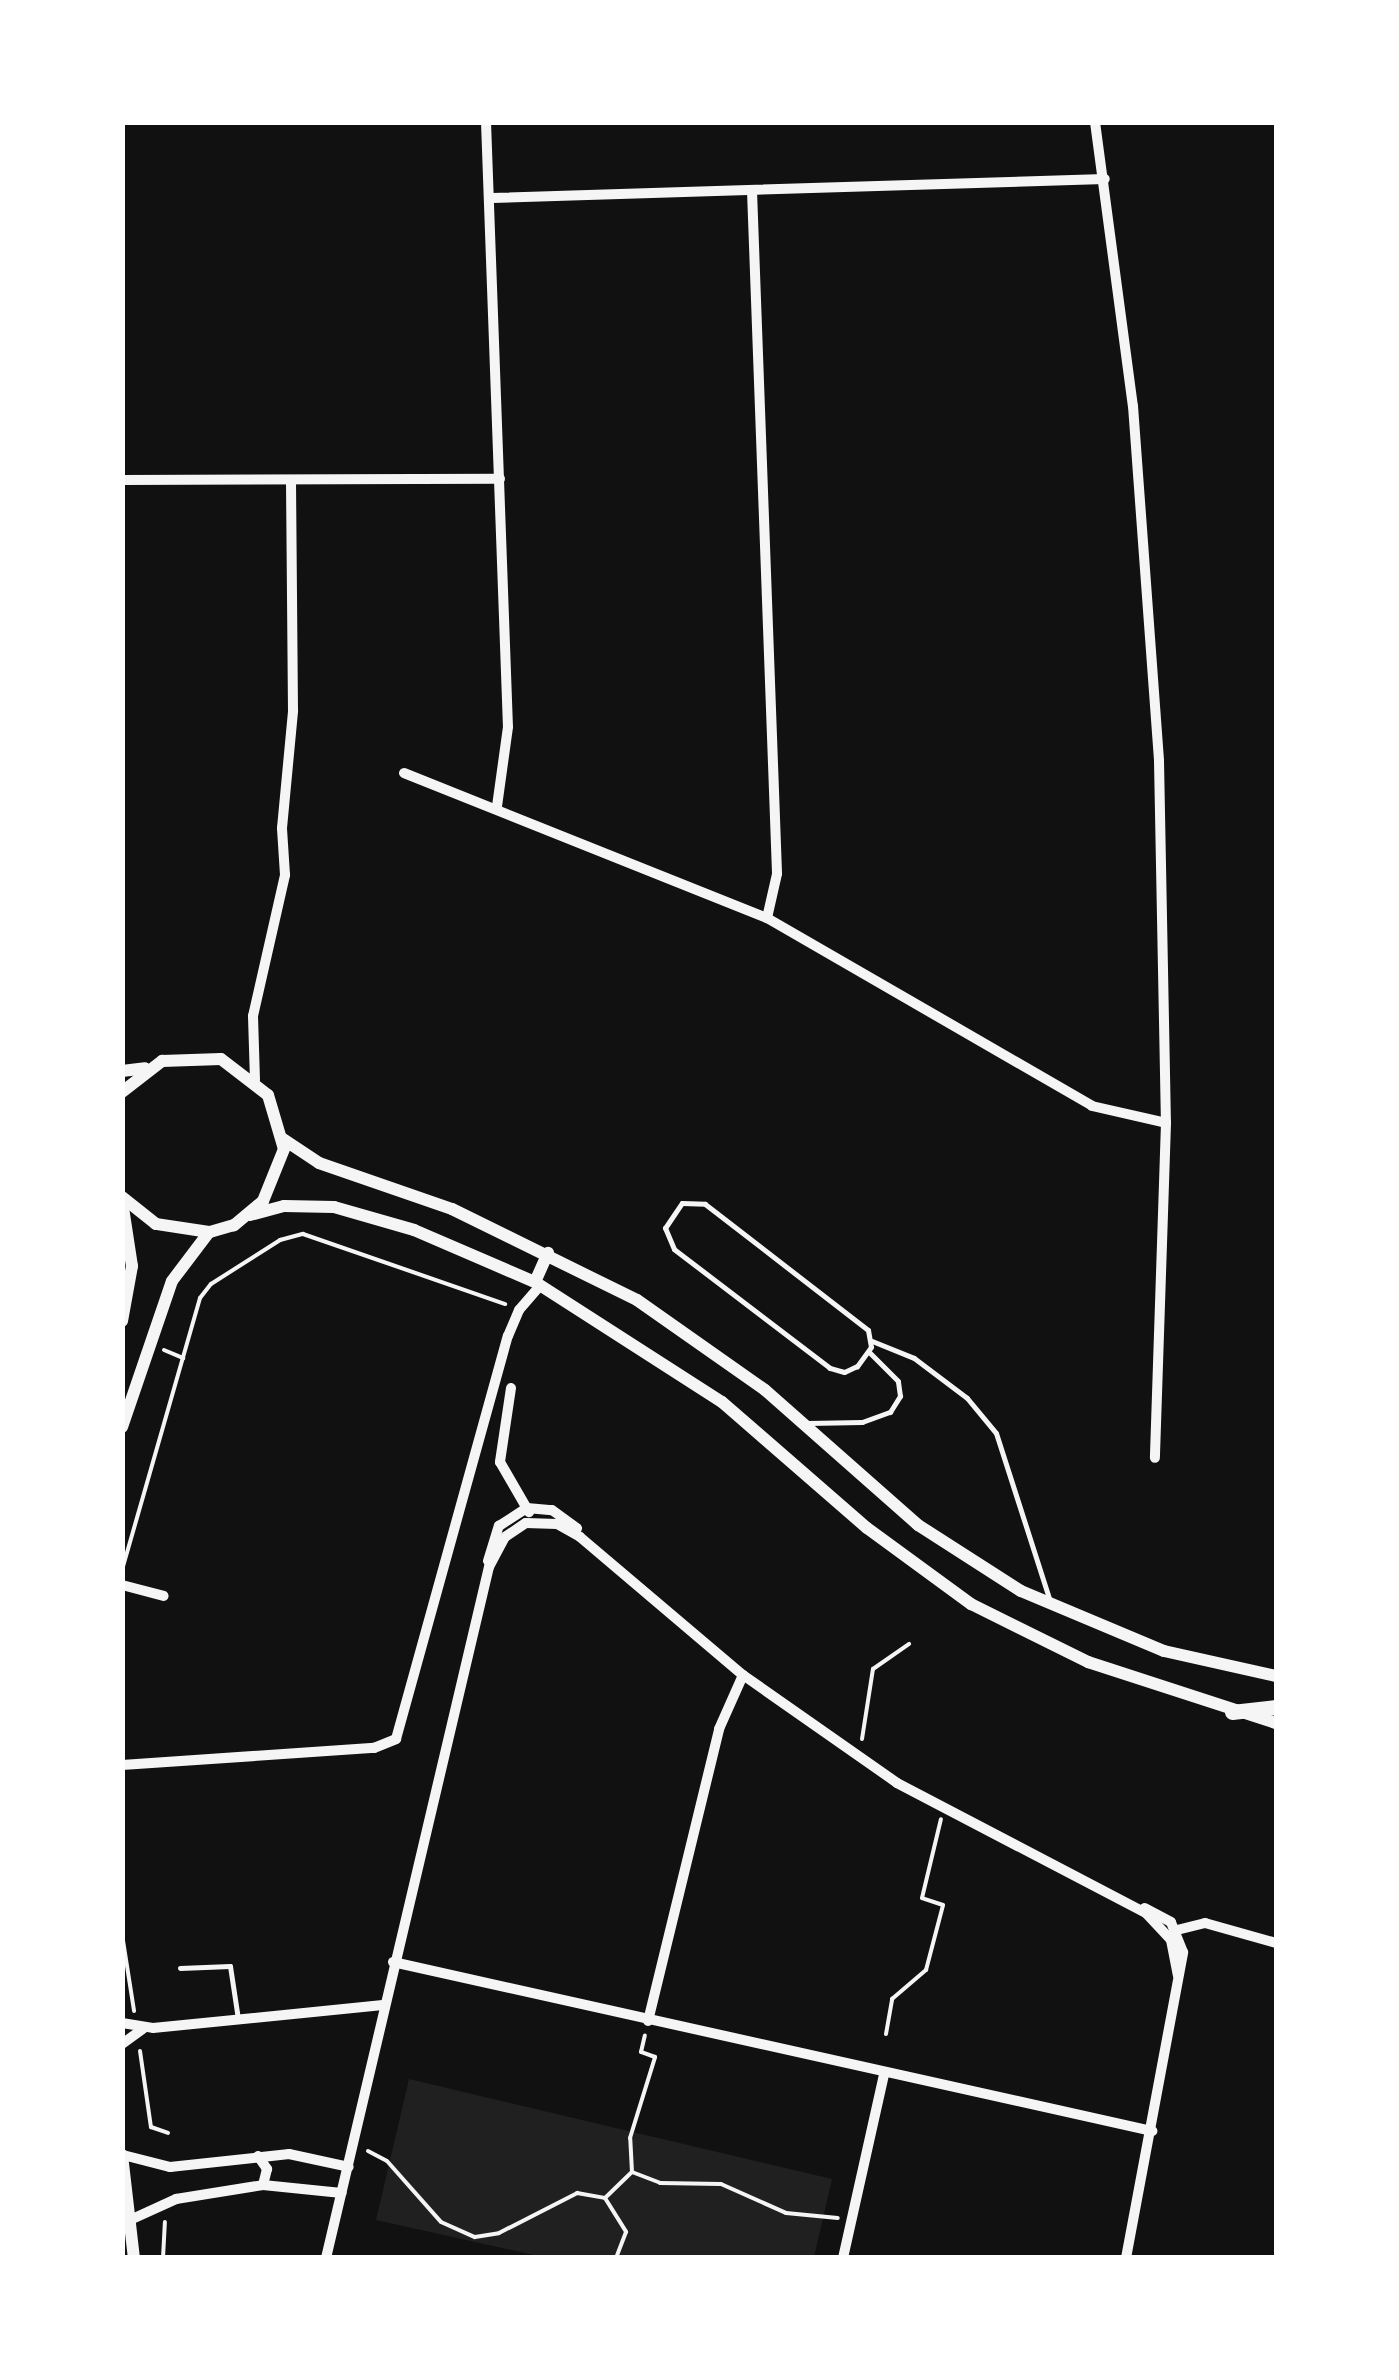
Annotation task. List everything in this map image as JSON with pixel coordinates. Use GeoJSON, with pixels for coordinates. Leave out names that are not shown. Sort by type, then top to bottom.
{"type":"FeatureCollection","features":[{"type":"Feature","properties":{"kind":"main road"},"geometry":{"type":"LineString","coordinates":[[1232,1712],[1276,1707]]}},
{"type":"Feature","properties":{"kind":"street"},"geometry":{"type":"LineString","coordinates":[[486,122],[492,198],[508,727],[496,806]]}},
{"type":"Feature","properties":{"kind":"street"},"geometry":{"type":"LineString","coordinates":[[1095,122],[1132,391],[1154,672],[1166,1123],[1155,1458]]}},
{"type":"Feature","properties":{"kind":"street"},"geometry":{"type":"LineString","coordinates":[[492,198],[1105,179]]}},
{"type":"Feature","properties":{"kind":"street"},"geometry":{"type":"LineString","coordinates":[[752,191],[777,860],[767,918]]}},
{"type":"Feature","properties":{"kind":"street"},"geometry":{"type":"LineString","coordinates":[[122,480],[500,479]]}},
{"type":"Feature","properties":{"kind":"street"},"geometry":{"type":"LineString","coordinates":[[255,1080],[253,1016],[285,875],[282,828],[293,711],[290,480]]}},
{"type":"Feature","properties":{"kind":"street"},"geometry":{"type":"LineString","coordinates":[[404,773],[496,806],[767,918],[1092,1106],[1166,1123]]}},
{"type":"Feature","properties":{"kind":"street"},"geometry":{"type":"LineString","coordinates":[[122,1071],[202,1056],[255,1080],[277,1112],[283,1139],[274,1186],[250,1214]]}},
{"type":"Feature","properties":{"kind":"street"},"geometry":{"type":"LineString","coordinates":[[122,1092],[148,1068]]}},
{"type":"Feature","properties":{"kind":"street"},"geometry":{"type":"LineString","coordinates":[[283,1139],[333,1169],[452,1209],[548,1253],[669,1320],[805,1424],[918,1525],[1051,1606],[1164,1651],[1276,1676]]}},
{"type":"Feature","properties":{"kind":"street"},"geometry":{"type":"LineString","coordinates":[[122,1199],[156,1224],[209,1232]]}},
{"type":"Feature","properties":{"kind":"street"},"geometry":{"type":"LineString","coordinates":[[122,1199],[132,1266],[122,1321]]}},
{"type":"Feature","properties":{"kind":"street"},"geometry":{"type":"LineString","coordinates":[[122,1427],[178,1267],[209,1232],[250,1214],[284,1206],[334,1207],[414,1230],[538,1283],[722,1402],[878,1537],[971,1604],[1088,1662],[1232,1712],[1276,1723]]}},
{"type":"Feature","properties":{"kind":"street"},"geometry":{"type":"LineString","coordinates":[[122,1765],[374,1748],[396,1739],[519,1310],[538,1283],[548,1253]]}},
{"type":"Feature","properties":{"kind":"street"},"geometry":{"type":"LineString","coordinates":[[510,1388],[500,1462],[535,1521]]}},
{"type":"Feature","properties":{"kind":"street"},"geometry":{"type":"LineString","coordinates":[[326,2258],[499,1526],[527,1508],[561,1515],[743,1675],[861,1759],[995,1839],[1136,1907],[1163,1916],[1176,1930],[1183,1952],[1126,2258]]}},
{"type":"Feature","properties":{"kind":"street"},"geometry":{"type":"LineString","coordinates":[[489,1567],[504,1537],[535,1521],[557,1524],[591,1545]]}},
{"type":"Feature","properties":{"kind":"street"},"geometry":{"type":"LineString","coordinates":[[122,1588],[164,1596]]}},
{"type":"Feature","properties":{"kind":"street"},"geometry":{"type":"LineString","coordinates":[[648,2022],[719,1730],[743,1675]]}},
{"type":"Feature","properties":{"kind":"street"},"geometry":{"type":"LineString","coordinates":[[1136,1907],[1171,1940],[1178,1975]]}},
{"type":"Feature","properties":{"kind":"street"},"geometry":{"type":"LineString","coordinates":[[1176,1930],[1205,1923],[1276,1943]]}},
{"type":"Feature","properties":{"kind":"street"},"geometry":{"type":"LineString","coordinates":[[393,1962],[648,2022],[1152,2131]]}},
{"type":"Feature","properties":{"kind":"street"},"geometry":{"type":"LineString","coordinates":[[122,2023],[144,2028],[383,2006]]}},
{"type":"Feature","properties":{"kind":"street"},"geometry":{"type":"LineString","coordinates":[[122,2044],[144,2028]]}},
{"type":"Feature","properties":{"kind":"street"},"geometry":{"type":"LineString","coordinates":[[843,2258],[884,2074]]}},
{"type":"Feature","properties":{"kind":"street"},"geometry":{"type":"LineString","coordinates":[[134,2258],[122,2155],[170,2168],[258,2156],[305,2155],[349,2167]]}},
{"type":"Feature","properties":{"kind":"street"},"geometry":{"type":"LineString","coordinates":[[258,2156],[267,2169],[263,2185]]}},
{"type":"Feature","properties":{"kind":"street"},"geometry":{"type":"LineString","coordinates":[[130,2220],[176,2199],[263,2185],[342,2193]]}},
{"type":"Feature","properties":{"kind":"lane"},"geometry":{"type":"LineString","coordinates":[[872,1341],[868,1352],[851,1370],[830,1368],[674,1249],[666,1236],[670,1213],[682,1203],[706,1204],[864,1326],[872,1341],[914,1358],[967,1398],[996,1433],[1051,1606]]}},
{"type":"Feature","properties":{"kind":"lane"},"geometry":{"type":"LineString","coordinates":[[805,1424],[862,1422],[890,1412],[900,1396],[898,1381],[890,1366],[868,1352]]}},
{"type":"Feature","properties":{"kind":"lane"},"geometry":{"type":"LineString","coordinates":[[180,1968],[230,1966],[238,2019]]}},
{"type":"Feature","properties":{"kind":"path"},"geometry":{"type":"LineString","coordinates":[[122,1570],[206,1289],[280,1240],[303,1234],[519,1310]]}},
{"type":"Feature","properties":{"kind":"path"},"geometry":{"type":"LineString","coordinates":[[150,1345],[185,1358]]}},
{"type":"Feature","properties":{"kind":"path"},"geometry":{"type":"LineString","coordinates":[[861,1759],[870,1675],[909,1644]]}},
{"type":"Feature","properties":{"kind":"path"},"geometry":{"type":"LineString","coordinates":[[886,2034],[892,1999],[926,1970],[943,1905],[922,1898],[941,1817]]}},
{"type":"Feature","properties":{"kind":"path"},"geometry":{"type":"LineString","coordinates":[[122,1934],[134,2014],[150,2014]]}},
{"type":"Feature","properties":{"kind":"path"},"geometry":{"type":"LineString","coordinates":[[605,2198],[632,2172],[630,2138],[655,2057],[641,2052],[648,2022]]}},
{"type":"Feature","properties":{"kind":"path"},"geometry":{"type":"LineString","coordinates":[[139,2041],[151,2127],[168,2134]]}},
{"type":"Feature","properties":{"kind":"path"},"geometry":{"type":"LineString","coordinates":[[354,2147],[387,2162],[441,2222],[476,2238],[499,2233],[576,2193],[605,2198],[626,2232],[616,2258]]}},
{"type":"Feature","properties":{"kind":"path"},"geometry":{"type":"LineString","coordinates":[[632,2172],[660,2183],[721,2184],[786,2212],[852,2217]]}},
{"type":"Feature","properties":{"kind":"path"},"geometry":{"type":"LineString","coordinates":[[163,2258],[165,2213],[178,2206],[176,2199]]}},
{"type":"Feature","properties":{"kind":"shaded area"},"geometry":{"type":"Polygon","coordinates":[[[409,2079],[832,2179],[814,2257],[543,2257],[376,2220],[409,2079]]]}}]}
